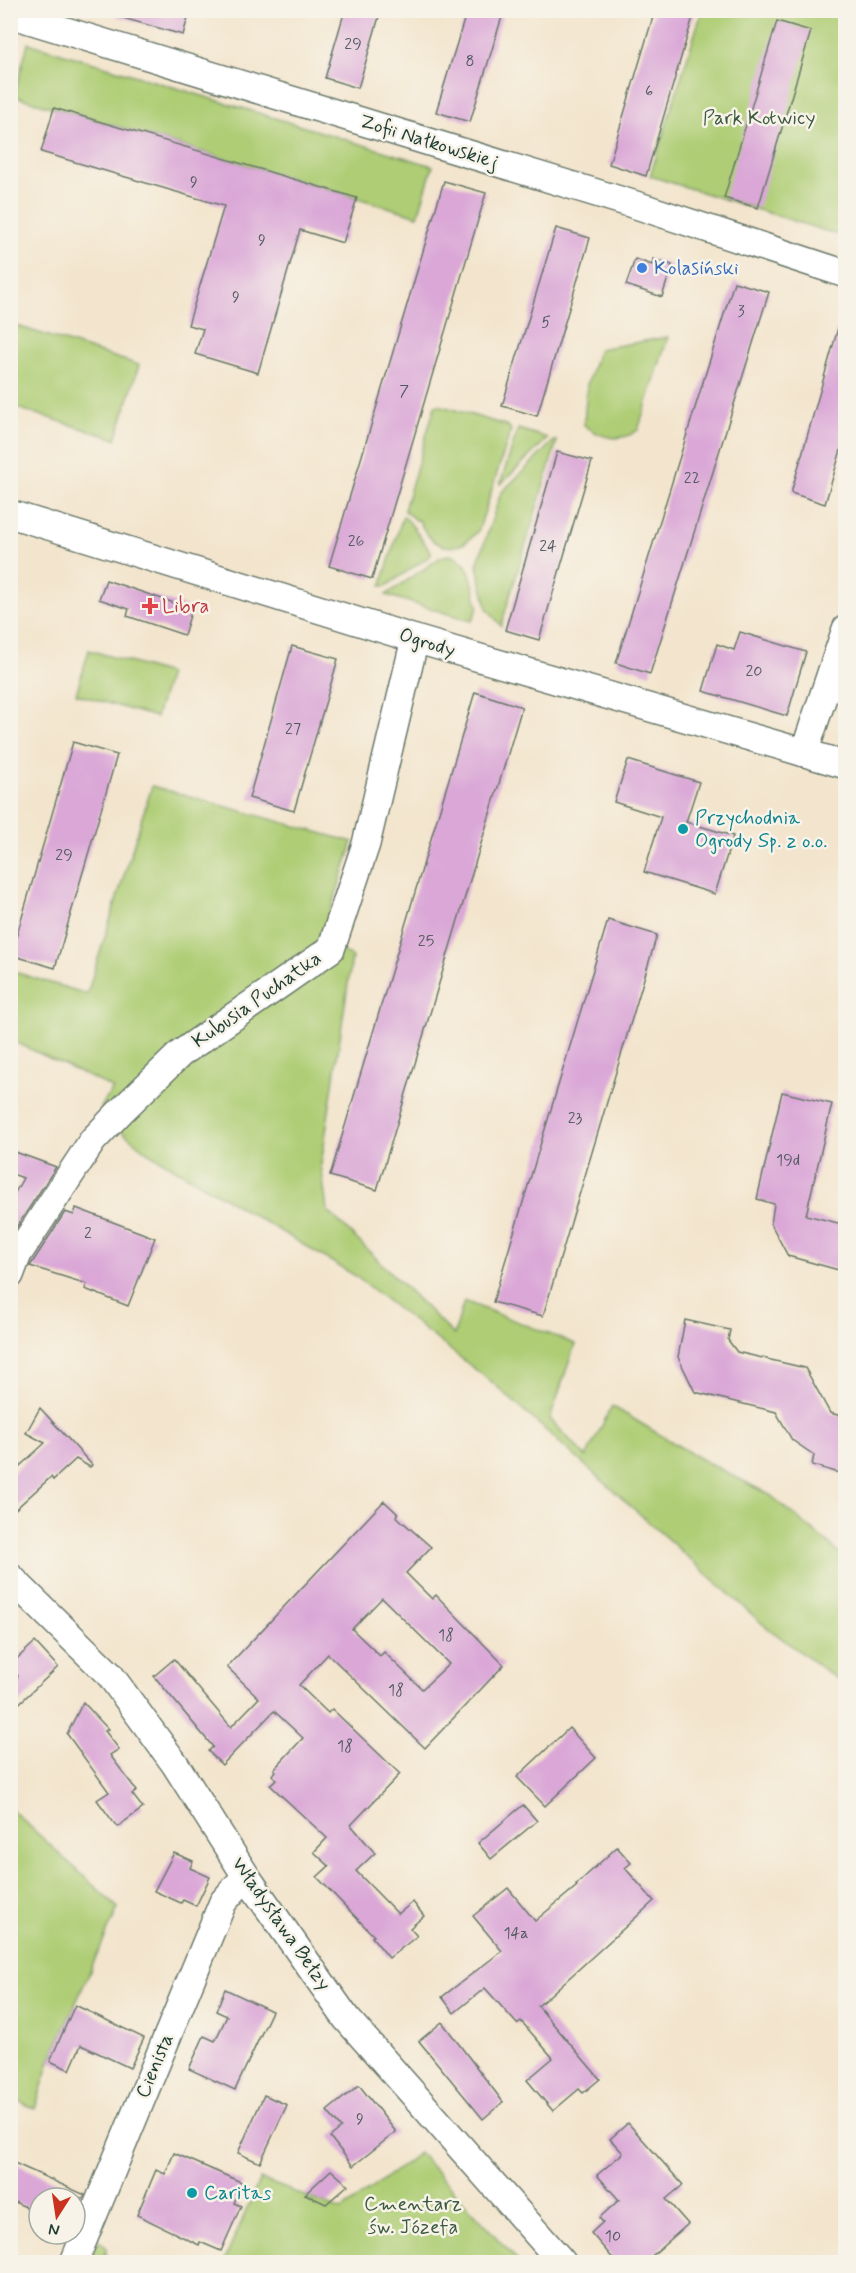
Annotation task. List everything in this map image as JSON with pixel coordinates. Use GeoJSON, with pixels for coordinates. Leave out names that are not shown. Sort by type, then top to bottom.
{"type":"FeatureCollection","features":[{"type":"Feature","properties":{"kind":"street","name":"Zofii Nałkowskiej"},"geometry":{"type":"LineString","coordinates":[[10,14],[628,203],[846,274]]}},
{"type":"Feature","properties":{"kind":"street","name":"Ogrody"},"geometry":{"type":"LineString","coordinates":[[10,514],[415,639],[846,765]]}},
{"type":"Feature","properties":{"kind":"street"},"geometry":{"type":"LineString","coordinates":[[804,753],[846,629]]}},
{"type":"Feature","properties":{"kind":"street","name":"Kubusia Puchatka"},"geometry":{"type":"LineString","coordinates":[[10,1275],[18,1254],[93,1140],[180,1054],[331,949],[336,940],[366,844],[415,639]]}},
{"type":"Feature","properties":{"kind":"street","name":"Władysława Bełzy"},"geometry":{"type":"LineString","coordinates":[[10,1577],[110,1675],[175,1764],[246,1876],[346,2018],[562,2262]]}},
{"type":"Feature","properties":{"kind":"street","name":"Cienista"},"geometry":{"type":"LineString","coordinates":[[74,2262],[223,1902],[246,1876]]}},
{"type":"Feature","properties":{"kind":"green space","name":"Park Kotwicy"},"geometry":{"type":"Polygon","coordinates":[[[702,11],[845,11],[845,237],[650,176],[702,11]]]}},
{"type":"Feature","properties":{"kind":"green space"},"geometry":{"type":"Polygon","coordinates":[[[28,43],[433,166],[418,216],[14,96],[28,43]]]}},
{"type":"Feature","properties":{"kind":"green space"},"geometry":{"type":"Polygon","coordinates":[[[11,324],[139,365],[116,439],[11,406],[11,324]]]}},
{"type":"Feature","properties":{"kind":"green space"},"geometry":{"type":"Polygon","coordinates":[[[668,337],[638,430],[617,438],[603,436],[584,425],[587,385],[599,349],[668,337]]]}},
{"type":"Feature","properties":{"kind":"green space"},"geometry":{"type":"Polygon","coordinates":[[[439,405],[508,426],[511,430],[479,529],[471,538],[455,546],[438,544],[424,530],[419,520],[415,520],[404,510],[435,406],[439,405]]]}},
{"type":"Feature","properties":{"kind":"green space"},"geometry":{"type":"Polygon","coordinates":[[[518,429],[548,438],[500,485],[518,429]]]}},
{"type":"Feature","properties":{"kind":"green space"},"geometry":{"type":"Polygon","coordinates":[[[554,441],[557,441],[501,626],[487,608],[477,565],[501,493],[554,441]]]}},
{"type":"Feature","properties":{"kind":"green space"},"geometry":{"type":"Polygon","coordinates":[[[403,516],[431,551],[431,555],[386,586],[381,586],[403,516]]]}},
{"type":"Feature","properties":{"kind":"green space"},"geometry":{"type":"Polygon","coordinates":[[[449,555],[463,562],[471,575],[478,607],[472,621],[386,595],[441,557],[449,555]]]}},
{"type":"Feature","properties":{"kind":"green space"},"geometry":{"type":"Polygon","coordinates":[[[89,650],[169,674],[156,717],[76,694],[89,650]]]}},
{"type":"Feature","properties":{"kind":"green space"},"geometry":{"type":"Polygon","coordinates":[[[152,786],[353,842],[322,938],[352,957],[321,1165],[327,1210],[454,1335],[464,1301],[575,1344],[550,1419],[586,1457],[612,1406],[697,1457],[770,1495],[845,1557],[845,1685],[765,1626],[494,1384],[354,1275],[147,1152],[120,1130],[101,1107],[113,1088],[11,1040],[11,971],[87,994],[152,786]]]}},
{"type":"Feature","properties":{"kind":"green space"},"geometry":{"type":"Polygon","coordinates":[[[11,1809],[118,1908],[50,2061],[35,2109],[11,2097],[11,1809]]]}},
{"type":"Feature","properties":{"kind":"green space","name":"Cmentarz św. Józefa"},"geometry":{"type":"Polygon","coordinates":[[[419,2153],[519,2262],[224,2262],[260,2179],[342,2210],[419,2153]]]}},
{"type":"Feature","properties":{"kind":"green space"},"geometry":{"type":"Polygon","coordinates":[[[98,2240],[107,2248],[105,2262],[89,2262],[98,2240]]]}},
{"type":"Feature","properties":{"kind":"building"},"geometry":{"type":"Polygon","coordinates":[[[117,10],[190,10],[183,35],[116,16],[117,10]]]}},
{"type":"Feature","properties":{"kind":"building"},"geometry":{"type":"Polygon","coordinates":[[[345,10],[381,10],[358,88],[325,78],[345,10]]]}},
{"type":"Feature","properties":{"kind":"building"},"geometry":{"type":"Polygon","coordinates":[[[467,10],[504,10],[470,122],[436,112],[467,10]]]}},
{"type":"Feature","properties":{"kind":"building"},"geometry":{"type":"Polygon","coordinates":[[[655,10],[695,10],[646,176],[609,164],[655,10]]]}},
{"type":"Feature","properties":{"kind":"building"},"geometry":{"type":"Polygon","coordinates":[[[777,21],[811,31],[758,208],[724,198],[777,21]]]}},
{"type":"Feature","properties":{"kind":"building"},"geometry":{"type":"Polygon","coordinates":[[[54,108],[357,198],[343,243],[300,230],[258,373],[195,354],[203,329],[188,325],[224,206],[41,152],[54,108]]]}},
{"type":"Feature","properties":{"kind":"building"},"geometry":{"type":"Polygon","coordinates":[[[444,181],[486,193],[372,579],[329,566],[444,181]]]}},
{"type":"Feature","properties":{"kind":"building"},"geometry":{"type":"Polygon","coordinates":[[[556,228],[590,238],[537,416],[502,406],[556,228]]]}},
{"type":"Feature","properties":{"kind":"building"},"geometry":{"type":"Polygon","coordinates":[[[635,259],[652,265],[653,259],[672,265],[662,297],[626,285],[635,259]]]}},
{"type":"Feature","properties":{"kind":"building"},"geometry":{"type":"Polygon","coordinates":[[[734,282],[769,292],[650,674],[616,663],[734,282]]]}},
{"type":"Feature","properties":{"kind":"building"},"geometry":{"type":"Polygon","coordinates":[[[840,321],[846,322],[846,433],[825,504],[791,493],[840,321]]]}},
{"type":"Feature","properties":{"kind":"building"},"geometry":{"type":"Polygon","coordinates":[[[557,452],[592,461],[539,640],[505,630],[557,452]]]}},
{"type":"Feature","properties":{"kind":"building"},"geometry":{"type":"Polygon","coordinates":[[[106,580],[192,609],[184,635],[127,616],[129,609],[99,599],[106,580]]]}},
{"type":"Feature","properties":{"kind":"building"},"geometry":{"type":"Polygon","coordinates":[[[740,632],[806,652],[787,716],[703,691],[717,644],[734,650],[740,632]]]}},
{"type":"Feature","properties":{"kind":"building"},"geometry":{"type":"Polygon","coordinates":[[[292,646],[338,659],[294,811],[249,798],[292,646]]]}},
{"type":"Feature","properties":{"kind":"building"},"geometry":{"type":"Polygon","coordinates":[[[475,692],[522,707],[377,1190],[330,1176],[475,692]]]}},
{"type":"Feature","properties":{"kind":"building"},"geometry":{"type":"Polygon","coordinates":[[[73,742],[117,755],[55,968],[11,955],[73,742]]]}},
{"type":"Feature","properties":{"kind":"building","name":"Przychodnia Ogrody Sp. z o.o."},"geometry":{"type":"Polygon","coordinates":[[[628,760],[699,782],[686,822],[733,836],[715,894],[644,872],[661,817],[614,802],[628,760]]]}},
{"type":"Feature","properties":{"kind":"building"},"geometry":{"type":"Polygon","coordinates":[[[608,920],[657,935],[543,1316],[493,1302],[608,920]]]}},
{"type":"Feature","properties":{"kind":"building"},"geometry":{"type":"Polygon","coordinates":[[[782,1092],[832,1104],[806,1215],[846,1225],[846,1272],[788,1256],[771,1224],[774,1204],[757,1199],[782,1092]]]}},
{"type":"Feature","properties":{"kind":"building"},"geometry":{"type":"Polygon","coordinates":[[[10,1150],[56,1167],[10,1237],[10,1202],[23,1178],[10,1173],[10,1150]]]}},
{"type":"Feature","properties":{"kind":"building"},"geometry":{"type":"Polygon","coordinates":[[[76,1208],[155,1238],[128,1306],[85,1289],[87,1284],[30,1266],[65,1212],[74,1215],[76,1208]]]}},
{"type":"Feature","properties":{"kind":"building"},"geometry":{"type":"Polygon","coordinates":[[[685,1320],[730,1330],[728,1340],[737,1352],[805,1368],[830,1413],[846,1417],[846,1475],[812,1465],[814,1455],[792,1440],[776,1412],[695,1392],[678,1357],[685,1320]]]}},
{"type":"Feature","properties":{"kind":"building"},"geometry":{"type":"Polygon","coordinates":[[[40,1408],[92,1465],[90,1467],[76,1459],[53,1480],[51,1477],[10,1514],[10,1475],[45,1443],[26,1433],[40,1408]]]}},
{"type":"Feature","properties":{"kind":"building"},"geometry":{"type":"Polygon","coordinates":[[[384,1501],[398,1514],[396,1516],[431,1547],[406,1573],[432,1599],[436,1595],[504,1665],[425,1748],[328,1654],[299,1685],[328,1713],[332,1709],[400,1774],[351,1825],[375,1853],[356,1871],[398,1914],[413,1902],[424,1916],[410,1928],[417,1936],[389,1958],[372,1937],[374,1936],[317,1877],[329,1866],[314,1852],[327,1838],[270,1785],[276,1779],[272,1775],[276,1771],[274,1769],[303,1738],[274,1711],[222,1765],[208,1751],[213,1747],[154,1676],[174,1659],[231,1727],[259,1698],[227,1667],[384,1501]],[[382,1598],[352,1629],[380,1656],[384,1652],[422,1689],[449,1664],[382,1598]]]}},
{"type":"Feature","properties":{"kind":"building"},"geometry":{"type":"Polygon","coordinates":[[[35,1642],[58,1667],[10,1712],[10,1692],[18,1676],[10,1665],[35,1642]]]}},
{"type":"Feature","properties":{"kind":"building"},"geometry":{"type":"Polygon","coordinates":[[[83,1702],[108,1729],[105,1731],[119,1749],[110,1755],[137,1791],[132,1794],[143,1808],[117,1827],[97,1800],[109,1792],[67,1734],[83,1702]]]}},
{"type":"Feature","properties":{"kind":"building"},"geometry":{"type":"Polygon","coordinates":[[[569,1728],[596,1758],[545,1806],[517,1777],[569,1728]]]}},
{"type":"Feature","properties":{"kind":"building"},"geometry":{"type":"Polygon","coordinates":[[[523,1805],[537,1821],[491,1859],[478,1843],[523,1805]]]}},
{"type":"Feature","properties":{"kind":"building"},"geometry":{"type":"Polygon","coordinates":[[[617,1847],[631,1863],[625,1868],[654,1901],[538,2006],[600,2079],[583,2093],[579,2089],[553,2111],[527,2080],[553,2058],[521,2021],[517,2024],[485,1988],[454,2013],[442,1997],[502,1951],[473,1916],[508,1888],[535,1921],[577,1886],[617,1847]]]}},
{"type":"Feature","properties":{"kind":"building"},"geometry":{"type":"Polygon","coordinates":[[[174,1853],[193,1861],[190,1868],[210,1877],[196,1906],[183,1900],[181,1903],[154,1891],[174,1853]]]}},
{"type":"Feature","properties":{"kind":"building"},"geometry":{"type":"Polygon","coordinates":[[[225,1989],[272,2011],[235,2090],[189,2069],[204,2036],[215,2041],[227,2016],[216,2011],[225,1989]]]}},
{"type":"Feature","properties":{"kind":"building"},"geometry":{"type":"Polygon","coordinates":[[[75,2005],[144,2038],[130,2068],[81,2045],[70,2070],[50,2061],[75,2005]]]}},
{"type":"Feature","properties":{"kind":"building"},"geometry":{"type":"Polygon","coordinates":[[[442,2022],[503,2102],[483,2119],[419,2041],[442,2022]]]}},
{"type":"Feature","properties":{"kind":"building"},"geometry":{"type":"Polygon","coordinates":[[[359,2085],[396,2132],[353,2166],[330,2137],[341,2128],[327,2111],[359,2085]]]}},
{"type":"Feature","properties":{"kind":"building"},"geometry":{"type":"Polygon","coordinates":[[[264,2095],[287,2105],[260,2163],[238,2153],[264,2095]]]}},
{"type":"Feature","properties":{"kind":"building"},"geometry":{"type":"Polygon","coordinates":[[[628,2123],[683,2185],[666,2199],[688,2224],[645,2262],[616,2262],[591,2233],[603,2222],[599,2218],[619,2200],[597,2175],[623,2153],[610,2139],[628,2123]]]}},
{"type":"Feature","properties":{"kind":"building","name":"Caritas"},"geometry":{"type":"Polygon","coordinates":[[[174,2153],[243,2183],[234,2203],[241,2206],[221,2251],[200,2242],[199,2245],[137,2215],[156,2170],[165,2174],[174,2153]]]}},
{"type":"Feature","properties":{"kind":"building"},"geometry":{"type":"Polygon","coordinates":[[[10,2161],[65,2186],[27,2186],[27,2208],[10,2200],[10,2161]]]}},
{"type":"Feature","properties":{"kind":"building"},"geometry":{"type":"Polygon","coordinates":[[[331,2170],[348,2185],[326,2204],[305,2194],[331,2170]]]}},
{"type":"Feature","properties":{"kind":"place","name":"Kolasiński"},"geometry":{"type":"Point","coordinates":[642,268]}},
{"type":"Feature","properties":{"kind":"place","name":"Libra"},"geometry":{"type":"Point","coordinates":[150,606]}},
{"type":"Feature","properties":{"kind":"place","name":"Przychodnia Ogrody Sp. z o.o."},"geometry":{"type":"Point","coordinates":[683,829]}},
{"type":"Feature","properties":{"kind":"place","name":"Caritas"},"geometry":{"type":"Point","coordinates":[192,2193]}}]}
